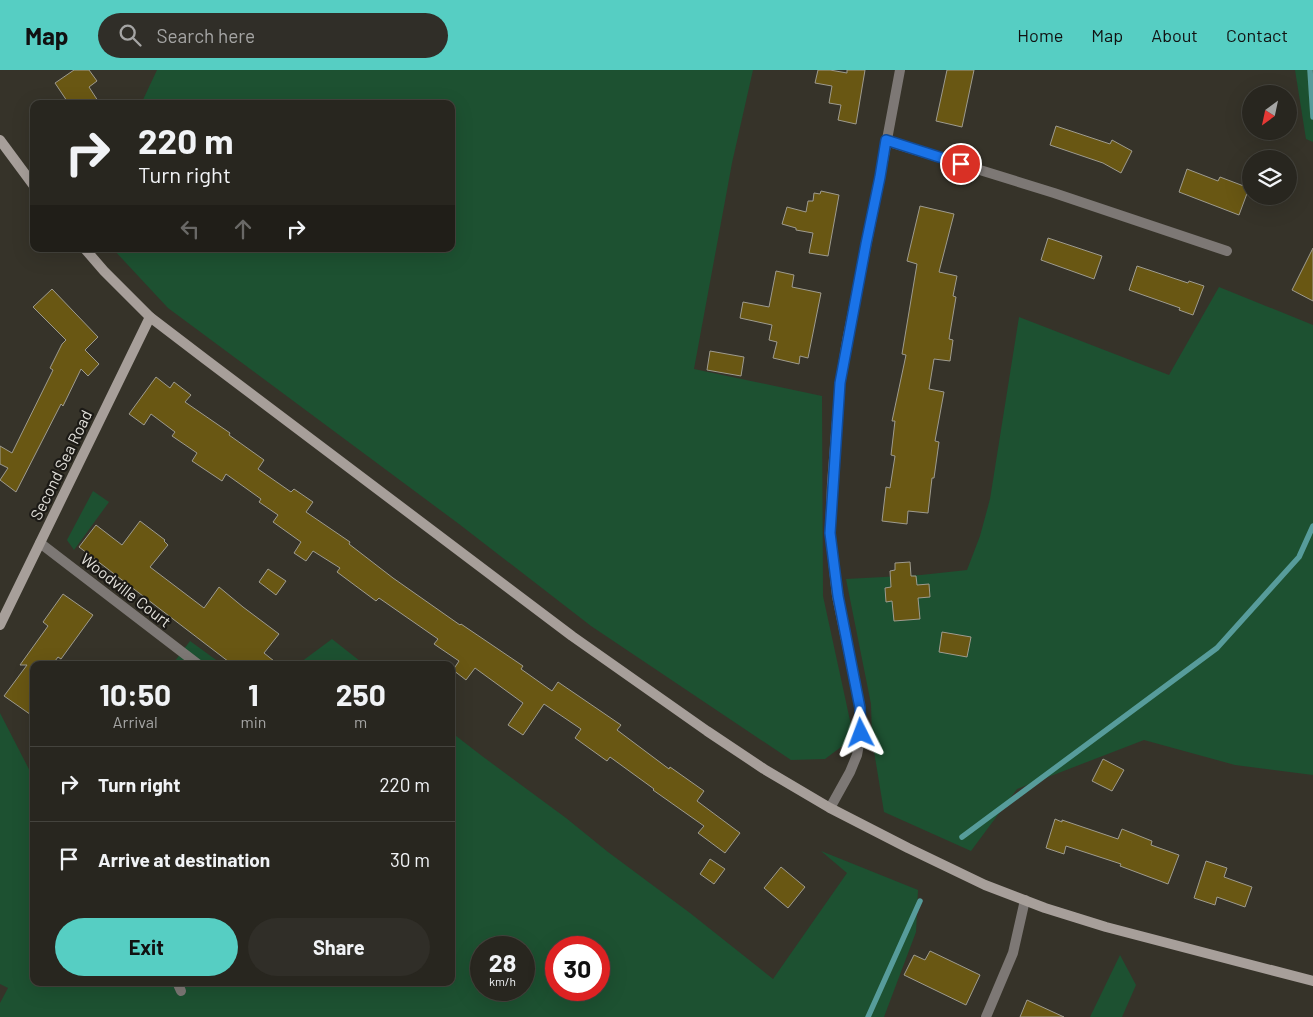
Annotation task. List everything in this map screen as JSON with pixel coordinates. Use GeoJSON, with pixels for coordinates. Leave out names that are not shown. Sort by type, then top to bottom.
{"type":"FeatureCollection","features":[{"type":"Feature","properties":{"kind":"main road"},"geometry":{"type":"LineString","coordinates":[[0,140],[30,181]]}},
{"type":"Feature","properties":{"kind":"main road"},"geometry":{"type":"LineString","coordinates":[[87,252],[104,272],[150,317],[210,364],[572,636],[764,769],[830,808],[985,885],[1045,908],[1106,927],[1313,981]]}},
{"type":"Feature","properties":{"kind":"main road","name":"Second Sea Road"},"geometry":{"type":"LineString","coordinates":[[0,626],[150,317]]}},
{"type":"Feature","properties":{"kind":"street"},"geometry":{"type":"LineString","coordinates":[[830,808],[850,772],[857,755],[861,733],[860,708],[838,596],[830,533],[840,383],[900,70]]}},
{"type":"Feature","properties":{"kind":"street"},"geometry":{"type":"LineString","coordinates":[[886,140],[1054,193],[1226,251]]}},
{"type":"Feature","properties":{"kind":"street","name":"Woodville Court"},"geometry":{"type":"LineString","coordinates":[[40,543],[191,661]]}},
{"type":"Feature","properties":{"kind":"street"},"geometry":{"type":"LineString","coordinates":[[986,1017],[1013,953],[1025,900]]}},
{"type":"Feature","properties":{"kind":"green space"},"geometry":{"type":"Polygon","coordinates":[[[157,70],[753,70],[732,163],[694,369],[822,396],[823,596],[851,725],[845,744],[825,759],[791,760],[591,626],[459,524],[168,308],[116,252],[455,252],[455,100],[143,100],[157,70]]]}},
{"type":"Feature","properties":{"kind":"green space"},"geometry":{"type":"Polygon","coordinates":[[[1295,70],[1313,70],[1313,142],[1306,139],[1295,70]]]}},
{"type":"Feature","properties":{"kind":"green space"},"geometry":{"type":"Polygon","coordinates":[[[1219,287],[1313,325],[1313,775],[1235,765],[1144,740],[1017,789],[971,851],[884,812],[872,739],[871,704],[846,579],[921,575],[967,570],[980,536],[990,499],[1019,317],[1169,375],[1219,287]]]}},
{"type":"Feature","properties":{"kind":"green space"},"geometry":{"type":"Polygon","coordinates":[[[93,491],[109,502],[74,550],[67,540],[93,491]]]}},
{"type":"Feature","properties":{"kind":"green space"},"geometry":{"type":"Polygon","coordinates":[[[332,639],[360,661],[302,661],[332,639]]]}},
{"type":"Feature","properties":{"kind":"green space"},"geometry":{"type":"Polygon","coordinates":[[[190,641],[218,661],[175,661],[190,641]]]}},
{"type":"Feature","properties":{"kind":"green space"},"geometry":{"type":"Polygon","coordinates":[[[0,713],[30,771],[30,986],[455,986],[455,735],[690,913],[773,979],[847,873],[821,851],[918,890],[916,932],[884,1017],[0,1017],[0,1003],[8,988],[0,984],[0,713]]]}},
{"type":"Feature","properties":{"kind":"green space"},"geometry":{"type":"Polygon","coordinates":[[[1120,955],[1136,985],[1122,1017],[1090,1017],[1120,955]]]}},
{"type":"Feature","properties":{"kind":"building"},"geometry":{"type":"Polygon","coordinates":[[[74,70],[89,70],[97,81],[89,87],[97,100],[66,100],[55,83],[74,70]]]}},
{"type":"Feature","properties":{"kind":"building"},"geometry":{"type":"Polygon","coordinates":[[[818,70],[847,73],[847,70],[865,70],[856,124],[838,120],[841,105],[829,103],[832,86],[815,83],[818,70]]]}},
{"type":"Feature","properties":{"kind":"building"},"geometry":{"type":"Polygon","coordinates":[[[947,70],[974,70],[962,127],[936,121],[947,70]]]}},
{"type":"Feature","properties":{"kind":"building"},"geometry":{"type":"Polygon","coordinates":[[[1056,126],[1110,144],[1112,140],[1132,151],[1121,173],[1103,163],[1050,145],[1056,126]]]}},
{"type":"Feature","properties":{"kind":"building"},"geometry":{"type":"Polygon","coordinates":[[[1187,169],[1218,181],[1220,177],[1242,185],[1243,205],[1239,215],[1179,192],[1187,169]]]}},
{"type":"Feature","properties":{"kind":"building"},"geometry":{"type":"Polygon","coordinates":[[[821,191],[839,195],[828,256],[809,253],[813,233],[796,230],[796,228],[782,224],[787,207],[806,212],[808,201],[813,201],[814,193],[820,194],[821,191]]]}},
{"type":"Feature","properties":{"kind":"building"},"geometry":{"type":"Polygon","coordinates":[[[920,206],[954,214],[939,272],[957,276],[953,296],[956,297],[949,339],[953,340],[950,361],[934,359],[929,389],[944,392],[935,441],[939,442],[928,513],[908,511],[907,524],[882,521],[886,487],[890,488],[895,456],[891,455],[895,421],[892,421],[906,355],[902,354],[917,264],[907,261],[920,206]]]}},
{"type":"Feature","properties":{"kind":"building"},"geometry":{"type":"Polygon","coordinates":[[[1048,238],[1102,256],[1094,279],[1041,260],[1048,238]]]}},
{"type":"Feature","properties":{"kind":"building"},"geometry":{"type":"Polygon","coordinates":[[[1313,248],[1313,301],[1292,290],[1313,248]]]}},
{"type":"Feature","properties":{"kind":"building"},"geometry":{"type":"Polygon","coordinates":[[[1137,266],[1188,283],[1189,281],[1204,286],[1193,315],[1179,310],[1180,308],[1129,290],[1137,266]]]}},
{"type":"Feature","properties":{"kind":"building"},"geometry":{"type":"Polygon","coordinates":[[[776,271],[794,275],[792,287],[821,293],[808,358],[800,356],[799,364],[773,358],[777,342],[769,340],[772,325],[740,318],[743,302],[769,307],[776,271]]]}},
{"type":"Feature","properties":{"kind":"building"},"geometry":{"type":"Polygon","coordinates":[[[52,289],[98,337],[85,350],[99,364],[88,376],[81,369],[16,492],[0,480],[8,468],[0,464],[0,446],[12,453],[53,370],[50,368],[66,340],[33,307],[52,289]]]}},
{"type":"Feature","properties":{"kind":"building"},"geometry":{"type":"Polygon","coordinates":[[[710,351],[744,357],[741,376],[707,370],[710,351]]]}},
{"type":"Feature","properties":{"kind":"building"},"geometry":{"type":"Polygon","coordinates":[[[156,377],[170,388],[174,382],[191,395],[185,402],[230,433],[229,435],[264,460],[258,469],[291,492],[294,489],[313,502],[306,512],[350,542],[349,544],[393,578],[523,666],[521,669],[552,691],[558,682],[621,725],[617,730],[669,769],[670,767],[704,791],[697,801],[740,833],[725,853],[698,833],[704,826],[610,757],[607,761],[575,738],[581,729],[544,704],[523,735],[508,725],[523,703],[475,668],[466,680],[455,672],[455,667],[459,661],[434,644],[438,639],[379,598],[376,601],[337,572],[340,568],[313,551],[306,561],[294,553],[301,542],[273,522],[278,515],[259,502],[261,499],[226,474],[222,481],[192,461],[197,453],[172,436],[175,432],[151,414],[144,425],[129,414],[156,377]]]}},
{"type":"Feature","properties":{"kind":"building"},"geometry":{"type":"Polygon","coordinates":[[[140,521],[165,540],[168,545],[150,567],[204,608],[219,587],[279,634],[264,653],[274,661],[228,661],[79,547],[96,525],[122,545],[140,521]]]}},
{"type":"Feature","properties":{"kind":"building"},"geometry":{"type":"Polygon","coordinates":[[[910,562],[911,576],[916,576],[917,585],[929,584],[930,597],[918,598],[920,619],[894,621],[892,601],[886,602],[885,588],[891,587],[890,571],[895,570],[895,563],[910,562]]]}},
{"type":"Feature","properties":{"kind":"building"},"geometry":{"type":"Polygon","coordinates":[[[268,569],[286,581],[276,595],[259,582],[268,569]]]}},
{"type":"Feature","properties":{"kind":"building"},"geometry":{"type":"Polygon","coordinates":[[[63,594],[93,615],[61,659],[58,657],[55,661],[30,661],[30,714],[4,696],[27,665],[20,665],[48,626],[43,622],[63,594]]]}},
{"type":"Feature","properties":{"kind":"building"},"geometry":{"type":"Polygon","coordinates":[[[942,632],[971,637],[967,657],[939,652],[942,632]]]}},
{"type":"Feature","properties":{"kind":"building"},"geometry":{"type":"Polygon","coordinates":[[[1103,759],[1124,770],[1112,791],[1092,781],[1103,759]]]}},
{"type":"Feature","properties":{"kind":"building"},"geometry":{"type":"Polygon","coordinates":[[[1055,819],[1118,839],[1122,829],[1152,841],[1151,845],[1179,855],[1168,884],[1120,866],[1121,864],[1066,846],[1064,854],[1046,848],[1055,819]]]}},
{"type":"Feature","properties":{"kind":"building"},"geometry":{"type":"Polygon","coordinates":[[[710,859],[725,869],[714,884],[700,874],[710,859]]]}},
{"type":"Feature","properties":{"kind":"building"},"geometry":{"type":"Polygon","coordinates":[[[1206,861],[1227,868],[1224,877],[1252,887],[1245,907],[1217,897],[1215,905],[1194,898],[1206,861]]]}},
{"type":"Feature","properties":{"kind":"building"},"geometry":{"type":"Polygon","coordinates":[[[781,867],[805,887],[788,908],[764,888],[781,867]]]}},
{"type":"Feature","properties":{"kind":"building"},"geometry":{"type":"Polygon","coordinates":[[[930,951],[980,975],[966,1005],[904,975],[914,955],[925,960],[930,951]]]}},
{"type":"Feature","properties":{"kind":"building"},"geometry":{"type":"Polygon","coordinates":[[[1027,1000],[1064,1017],[1020,1017],[1027,1000]]]}},
{"type":"Feature","properties":{"kind":"waterway"},"geometry":{"type":"LineString","coordinates":[[1310,70],[1313,117]]}},
{"type":"Feature","properties":{"kind":"waterway"},"geometry":{"type":"LineString","coordinates":[[962,837],[1217,648],[1299,557],[1313,526]]}},
{"type":"Feature","properties":{"kind":"waterway"},"geometry":{"type":"LineString","coordinates":[[868,1017],[920,901]]}},
{"type":"Feature","properties":{"kind":"route"},"geometry":{"type":"LineString","coordinates":[[861,733],[860,708],[838,596],[830,533],[840,383],[846,346],[886,140],[961,164]]}}]}
